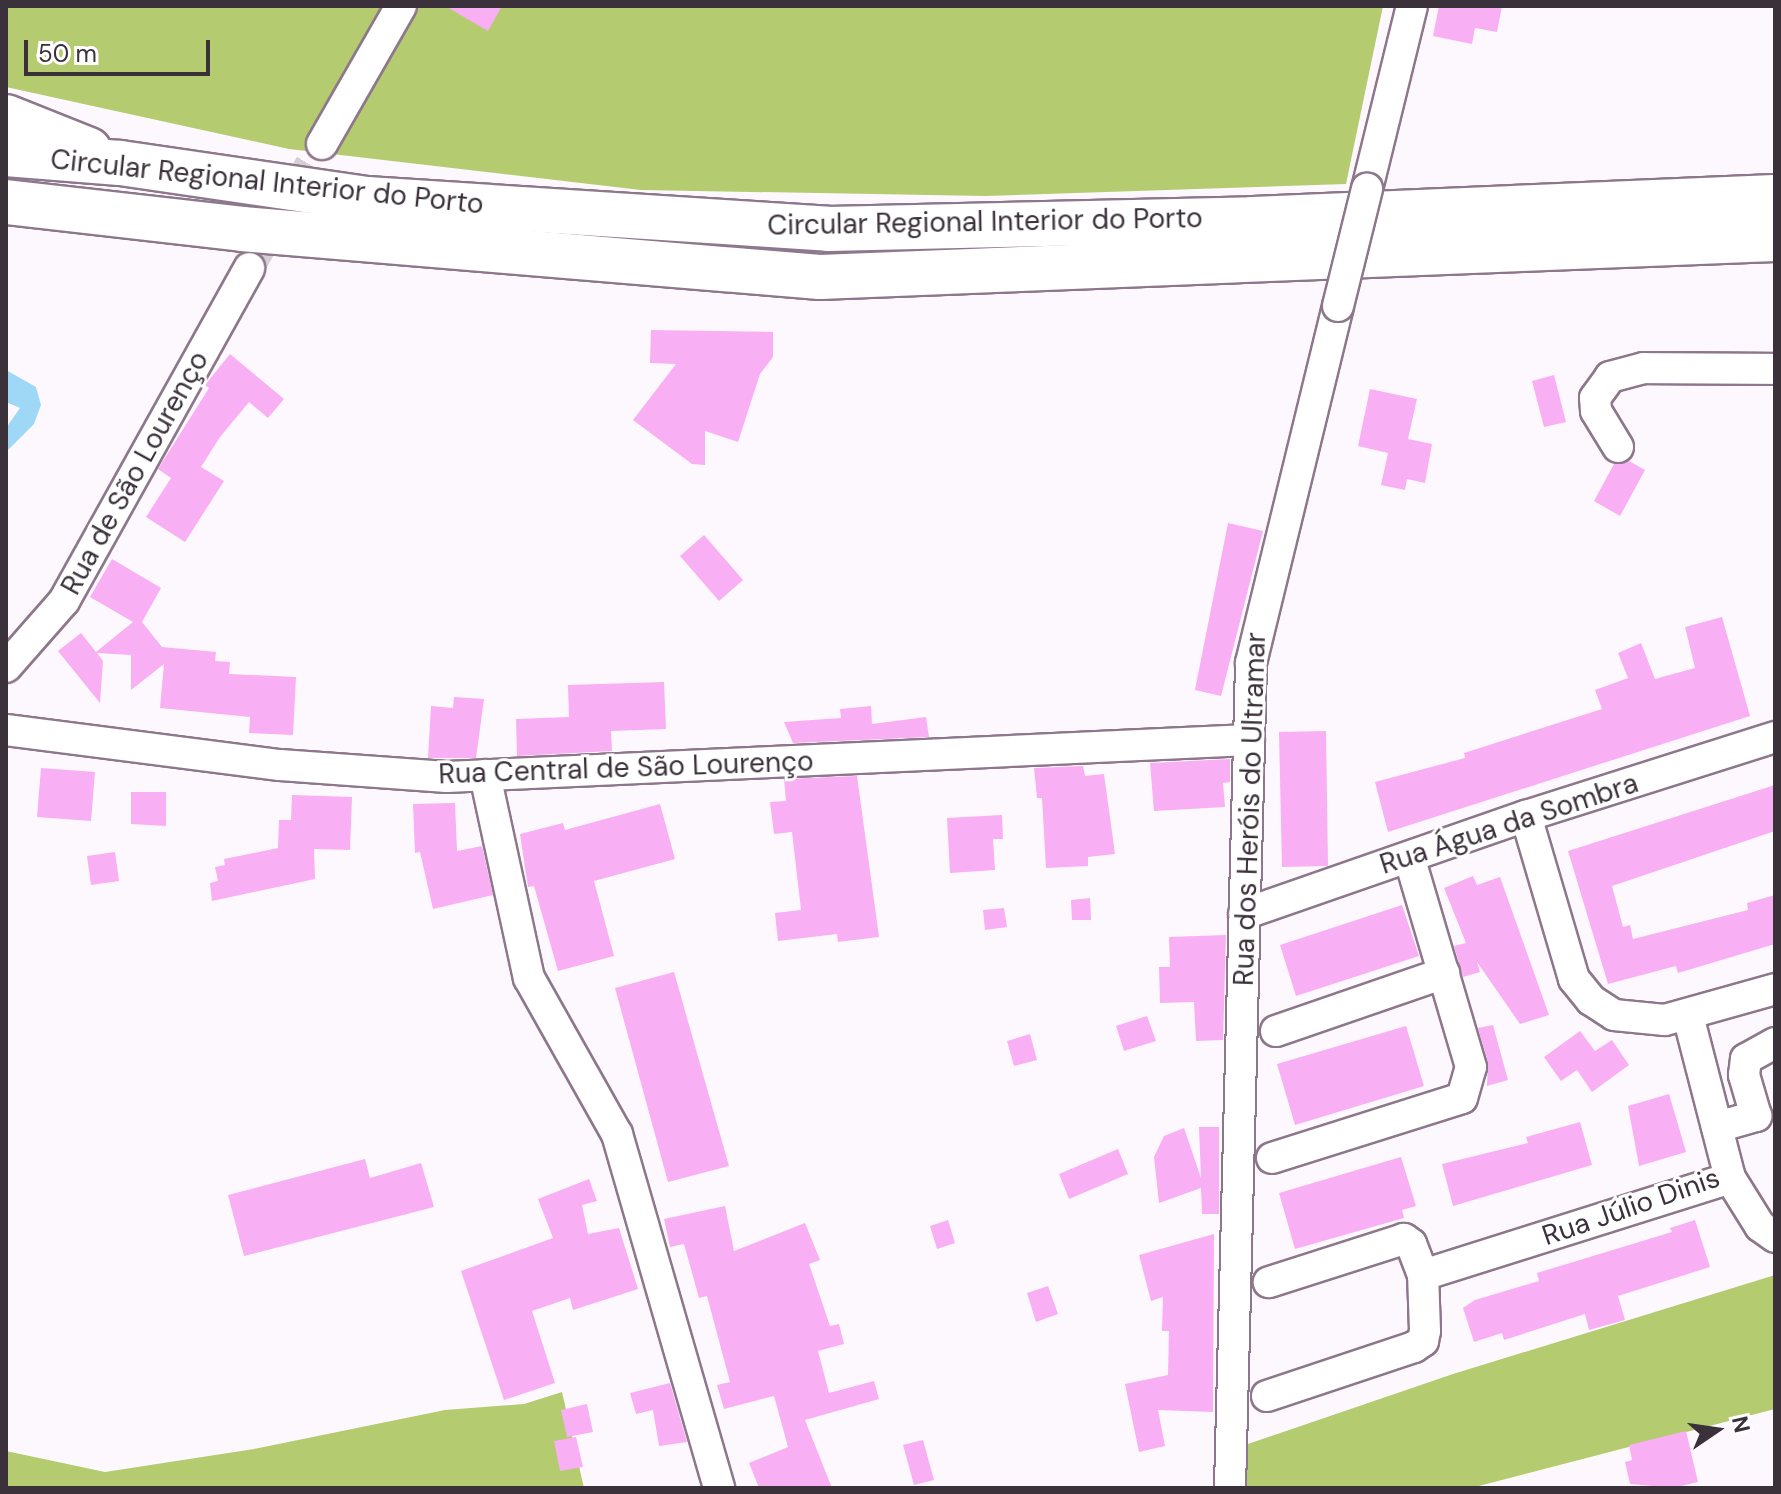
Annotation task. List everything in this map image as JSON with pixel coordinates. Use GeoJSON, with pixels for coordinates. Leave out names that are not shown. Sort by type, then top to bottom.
{"type":"FeatureCollection","features":[{"type":"Feature","properties":{"kind":"highway"},"geometry":{"type":"LineString","coordinates":[[6,117],[120,163]]}},
{"type":"Feature","properties":{"kind":"highway","name":"Circular Regional Interior do Porto"},"geometry":{"type":"LineString","coordinates":[[6,154],[120,163],[367,199],[828,229],[1253,219],[1775,197]]}},
{"type":"Feature","properties":{"kind":"highway","name":"Circular Regional Interior do Porto"},"geometry":{"type":"LineString","coordinates":[[6,202],[242,229],[820,277],[1775,239]]}},
{"type":"Feature","properties":{"kind":"street"},"geometry":{"type":"LineString","coordinates":[[322,144],[401,6]]}},
{"type":"Feature","properties":{"kind":"street","name":"Rua dos Heróis do Ultramar"},"geometry":{"type":"LineString","coordinates":[[1230,1488],[1254,632],[1412,6]]}},
{"type":"Feature","properties":{"kind":"street","name":"Rua de São Lourenço"},"geometry":{"type":"LineString","coordinates":[[6,667],[64,601],[249,268]]}},
{"type":"Feature","properties":{"kind":"street"},"geometry":{"type":"LineString","coordinates":[[1618,447],[1596,411],[1595,398],[1610,377],[1644,368],[1775,369]]}},
{"type":"Feature","properties":{"kind":"street","name":"Rua Central de São Lourenço"},"geometry":{"type":"LineString","coordinates":[[6,730],[280,765],[485,775],[1249,740]]}},
{"type":"Feature","properties":{"kind":"street","name":"Rua Água da Sombra"},"geometry":{"type":"LineString","coordinates":[[1244,914],[1526,816],[1775,737]]}},
{"type":"Feature","properties":{"kind":"street"},"geometry":{"type":"LineString","coordinates":[[485,775],[529,978],[617,1134],[719,1488]]}},
{"type":"Feature","properties":{"kind":"street"},"geometry":{"type":"LineString","coordinates":[[1526,816],[1574,979],[1614,1015],[1642,1021],[1688,1016],[1775,989]]}},
{"type":"Feature","properties":{"kind":"street"},"geometry":{"type":"LineString","coordinates":[[1272,1158],[1462,1098],[1471,1067],[1409,857]]}},
{"type":"Feature","properties":{"kind":"street"},"geometry":{"type":"LineString","coordinates":[[1276,1031],[1444,973]]}},
{"type":"Feature","properties":{"kind":"street","name":"Rua Júlio Dinis"},"geometry":{"type":"LineString","coordinates":[[1423,1275],[1730,1178],[1688,1016]]}},
{"type":"Feature","properties":{"kind":"street"},"geometry":{"type":"LineString","coordinates":[[1717,1127],[1756,1116],[1744,1075],[1746,1059],[1775,1043]]}},
{"type":"Feature","properties":{"kind":"street"},"geometry":{"type":"LineString","coordinates":[[1730,1178],[1760,1226],[1775,1237]]}},
{"type":"Feature","properties":{"kind":"street"},"geometry":{"type":"LineString","coordinates":[[1267,1396],[1419,1345],[1425,1336],[1423,1275],[1411,1244],[1397,1239],[1269,1282]]}},
{"type":"Feature","properties":{"kind":"green space"},"geometry":{"type":"Polygon","coordinates":[[[6,6],[1383,6],[1346,184],[985,196],[641,190],[289,149],[6,87],[6,6]]]}},
{"type":"Feature","properties":{"kind":"green space"},"geometry":{"type":"Polygon","coordinates":[[[1775,1275],[1775,1409],[1471,1488],[1242,1488],[1245,1445],[1453,1374],[1775,1275]]]}},
{"type":"Feature","properties":{"kind":"green space"},"geometry":{"type":"Polygon","coordinates":[[[562,1392],[584,1488],[6,1488],[6,1451],[105,1472],[254,1449],[445,1410],[524,1404],[562,1392]]]}},
{"type":"Feature","properties":{"kind":"water"},"geometry":{"type":"Polygon","coordinates":[[[6,370],[36,387],[41,405],[34,424],[6,452],[6,428],[20,408],[6,402],[6,370]]]}},
{"type":"Feature","properties":{"kind":"building"},"geometry":{"type":"Polygon","coordinates":[[[445,6],[502,6],[488,31],[445,6]]]}},
{"type":"Feature","properties":{"kind":"building"},"geometry":{"type":"Polygon","coordinates":[[[1439,6],[1502,6],[1497,32],[1475,28],[1472,44],[1433,36],[1439,6]]]}},
{"type":"Feature","properties":{"kind":"building"},"geometry":{"type":"Polygon","coordinates":[[[651,330],[773,332],[773,357],[760,374],[738,442],[705,431],[705,465],[692,464],[633,420],[676,364],[650,363],[651,330]]]}},
{"type":"Feature","properties":{"kind":"building"},"geometry":{"type":"Polygon","coordinates":[[[230,354],[284,399],[268,418],[249,402],[220,437],[201,467],[224,481],[185,542],[146,517],[171,478],[158,469],[209,388],[205,385],[230,354]]]}},
{"type":"Feature","properties":{"kind":"building"},"geometry":{"type":"Polygon","coordinates":[[[1554,375],[1566,422],[1544,427],[1532,381],[1554,375]]]}},
{"type":"Feature","properties":{"kind":"building"},"geometry":{"type":"Polygon","coordinates":[[[1370,389],[1417,399],[1408,439],[1432,444],[1425,483],[1407,479],[1405,490],[1381,485],[1388,453],[1358,446],[1370,389]]]}},
{"type":"Feature","properties":{"kind":"building"},"geometry":{"type":"Polygon","coordinates":[[[1629,461],[1645,470],[1620,516],[1594,501],[1614,464],[1629,461]]]}},
{"type":"Feature","properties":{"kind":"building"},"geometry":{"type":"Polygon","coordinates":[[[1228,523],[1263,531],[1221,696],[1195,690],[1228,523]]]}},
{"type":"Feature","properties":{"kind":"building"},"geometry":{"type":"Polygon","coordinates":[[[704,535],[743,580],[719,601],[680,556],[704,535]]]}},
{"type":"Feature","properties":{"kind":"building"},"geometry":{"type":"Polygon","coordinates":[[[112,559],[161,588],[142,622],[162,647],[216,652],[215,661],[230,662],[229,674],[296,677],[293,735],[249,733],[250,717],[160,708],[164,664],[131,690],[131,655],[97,653],[103,661],[100,703],[58,651],[81,633],[96,652],[133,622],[90,597],[112,559]]]}},
{"type":"Feature","properties":{"kind":"building"},"geometry":{"type":"Polygon","coordinates":[[[1722,617],[1750,716],[1388,832],[1375,782],[1465,758],[1464,753],[1602,709],[1595,690],[1628,678],[1618,653],[1641,643],[1655,679],[1695,668],[1685,627],[1722,617]]]}},
{"type":"Feature","properties":{"kind":"building"},"geometry":{"type":"Polygon","coordinates":[[[664,682],[666,729],[611,731],[612,751],[517,756],[516,719],[569,717],[568,685],[664,682]]]}},
{"type":"Feature","properties":{"kind":"building"},"geometry":{"type":"Polygon","coordinates":[[[454,697],[484,699],[476,758],[428,758],[431,706],[453,708],[454,697]]]}},
{"type":"Feature","properties":{"kind":"building"},"geometry":{"type":"Polygon","coordinates":[[[871,706],[872,724],[926,717],[929,737],[793,743],[784,722],[841,718],[840,709],[871,706]]]}},
{"type":"Feature","properties":{"kind":"building"},"geometry":{"type":"Polygon","coordinates":[[[1326,731],[1328,866],[1282,867],[1279,732],[1326,731]]]}},
{"type":"Feature","properties":{"kind":"building"},"geometry":{"type":"Polygon","coordinates":[[[1230,759],[1230,782],[1223,783],[1225,807],[1154,811],[1150,763],[1230,759]]]}},
{"type":"Feature","properties":{"kind":"building"},"geometry":{"type":"Polygon","coordinates":[[[1083,766],[1085,776],[1104,774],[1115,854],[1088,857],[1088,866],[1046,868],[1042,798],[1037,798],[1034,768],[1083,766]]]}},
{"type":"Feature","properties":{"kind":"building"},"geometry":{"type":"Polygon","coordinates":[[[41,768],[95,772],[91,821],[37,817],[41,768]]]}},
{"type":"Feature","properties":{"kind":"building"},"geometry":{"type":"Polygon","coordinates":[[[857,776],[879,937],[838,942],[837,934],[778,941],[775,913],[801,910],[792,832],[774,834],[770,802],[786,801],[784,779],[857,776]]]}},
{"type":"Feature","properties":{"kind":"building"},"geometry":{"type":"Polygon","coordinates":[[[1775,785],[1775,831],[1612,886],[1623,927],[1630,925],[1633,939],[1748,910],[1747,903],[1775,895],[1775,944],[1678,973],[1676,966],[1608,984],[1568,851],[1775,785]]]}},
{"type":"Feature","properties":{"kind":"building"},"geometry":{"type":"Polygon","coordinates":[[[131,792],[166,792],[166,826],[131,824],[131,792]]]}},
{"type":"Feature","properties":{"kind":"building"},"geometry":{"type":"Polygon","coordinates":[[[292,795],[352,797],[350,850],[314,849],[315,879],[212,901],[210,883],[218,881],[215,867],[225,865],[224,859],[278,848],[279,820],[291,820],[292,795]]]}},
{"type":"Feature","properties":{"kind":"building"},"geometry":{"type":"Polygon","coordinates":[[[455,803],[457,851],[482,846],[493,895],[433,909],[420,852],[415,853],[413,804],[455,803]]]}},
{"type":"Feature","properties":{"kind":"building"},"geometry":{"type":"Polygon","coordinates":[[[660,804],[675,859],[594,881],[614,956],[558,971],[534,886],[528,887],[520,834],[563,823],[565,830],[660,804]]]}},
{"type":"Feature","properties":{"kind":"building"},"geometry":{"type":"Polygon","coordinates":[[[1002,815],[1003,839],[993,839],[995,870],[950,873],[947,818],[1002,815]]]}},
{"type":"Feature","properties":{"kind":"building"},"geometry":{"type":"Polygon","coordinates":[[[115,852],[119,881],[91,885],[87,856],[115,852]]]}},
{"type":"Feature","properties":{"kind":"building"},"geometry":{"type":"Polygon","coordinates":[[[1473,876],[1477,885],[1500,877],[1549,1015],[1520,1024],[1477,962],[1480,972],[1463,977],[1454,946],[1466,943],[1444,888],[1473,876]]]}},
{"type":"Feature","properties":{"kind":"building"},"geometry":{"type":"Polygon","coordinates":[[[1090,898],[1091,920],[1072,920],[1071,900],[1090,898]]]}},
{"type":"Feature","properties":{"kind":"building"},"geometry":{"type":"Polygon","coordinates":[[[1402,905],[1419,956],[1296,996],[1280,945],[1402,905]]]}},
{"type":"Feature","properties":{"kind":"building"},"geometry":{"type":"Polygon","coordinates":[[[1004,908],[1007,927],[985,930],[983,910],[1004,908]]]}},
{"type":"Feature","properties":{"kind":"building"},"geometry":{"type":"Polygon","coordinates":[[[1226,935],[1223,1040],[1196,1041],[1194,1002],[1160,1003],[1159,967],[1170,967],[1169,937],[1226,935]]]}},
{"type":"Feature","properties":{"kind":"building"},"geometry":{"type":"Polygon","coordinates":[[[674,972],[729,1166],[668,1182],[615,988],[674,972]]]}},
{"type":"Feature","properties":{"kind":"building"},"geometry":{"type":"Polygon","coordinates":[[[1147,1016],[1156,1041],[1124,1051],[1116,1026],[1147,1016]]]}},
{"type":"Feature","properties":{"kind":"building"},"geometry":{"type":"Polygon","coordinates":[[[1493,1025],[1508,1080],[1487,1086],[1488,1062],[1478,1028],[1493,1025]]]}},
{"type":"Feature","properties":{"kind":"building"},"geometry":{"type":"Polygon","coordinates":[[[1406,1026],[1424,1086],[1295,1125],[1277,1064],[1406,1026]]]}},
{"type":"Feature","properties":{"kind":"building"},"geometry":{"type":"Polygon","coordinates":[[[1580,1031],[1595,1051],[1612,1040],[1629,1065],[1592,1092],[1577,1070],[1561,1081],[1544,1057],[1580,1031]]]}},
{"type":"Feature","properties":{"kind":"building"},"geometry":{"type":"Polygon","coordinates":[[[1030,1034],[1037,1060],[1014,1066],[1007,1041],[1030,1034]]]}},
{"type":"Feature","properties":{"kind":"building"},"geometry":{"type":"Polygon","coordinates":[[[1669,1094],[1686,1152],[1639,1166],[1628,1106],[1669,1094]]]}},
{"type":"Feature","properties":{"kind":"building"},"geometry":{"type":"Polygon","coordinates":[[[1580,1122],[1592,1165],[1453,1206],[1442,1164],[1528,1143],[1526,1137],[1580,1122]]]}},
{"type":"Feature","properties":{"kind":"building"},"geometry":{"type":"Polygon","coordinates":[[[1199,1127],[1219,1127],[1219,1214],[1202,1214],[1201,1188],[1159,1203],[1154,1157],[1164,1136],[1184,1128],[1201,1178],[1199,1127]]]}},
{"type":"Feature","properties":{"kind":"building"},"geometry":{"type":"Polygon","coordinates":[[[1118,1149],[1128,1174],[1069,1199],[1059,1174],[1118,1149]]]}},
{"type":"Feature","properties":{"kind":"building"},"geometry":{"type":"Polygon","coordinates":[[[1401,1157],[1416,1206],[1402,1210],[1404,1218],[1295,1249],[1279,1193],[1401,1157]]]}},
{"type":"Feature","properties":{"kind":"building"},"geometry":{"type":"Polygon","coordinates":[[[365,1159],[370,1178],[421,1163],[434,1207],[244,1256],[228,1195],[365,1159]]]}},
{"type":"Feature","properties":{"kind":"building"},"geometry":{"type":"Polygon","coordinates":[[[589,1179],[597,1201],[582,1205],[588,1234],[619,1228],[638,1289],[573,1310],[570,1298],[532,1311],[555,1383],[504,1400],[461,1271],[553,1238],[538,1199],[589,1179]]]}},
{"type":"Feature","properties":{"kind":"building"},"geometry":{"type":"Polygon","coordinates":[[[725,1206],[734,1251],[805,1223],[820,1260],[809,1264],[830,1326],[839,1324],[844,1344],[818,1351],[829,1393],[874,1381],[879,1399],[805,1420],[832,1488],[759,1488],[749,1463],[788,1447],[774,1396],[724,1409],[717,1385],[730,1382],[707,1296],[699,1298],[684,1244],[670,1247],[664,1219],[725,1206]]]}},
{"type":"Feature","properties":{"kind":"building"},"geometry":{"type":"Polygon","coordinates":[[[948,1220],[955,1243],[937,1249],[930,1226],[948,1220]]]}},
{"type":"Feature","properties":{"kind":"building"},"geometry":{"type":"Polygon","coordinates":[[[1695,1220],[1710,1267],[1618,1296],[1625,1320],[1589,1330],[1585,1314],[1504,1340],[1502,1333],[1474,1342],[1463,1308],[1475,1300],[1539,1281],[1537,1273],[1672,1232],[1670,1228],[1695,1220]]]}},
{"type":"Feature","properties":{"kind":"building"},"geometry":{"type":"Polygon","coordinates":[[[1214,1234],[1213,1412],[1158,1410],[1165,1446],[1139,1452],[1125,1384],[1168,1375],[1169,1331],[1162,1331],[1163,1297],[1151,1301],[1139,1255],[1214,1234]]]}},
{"type":"Feature","properties":{"kind":"building"},"geometry":{"type":"Polygon","coordinates":[[[1048,1286],[1058,1314],[1036,1322],[1027,1293],[1048,1286]]]}},
{"type":"Feature","properties":{"kind":"building"},"geometry":{"type":"Polygon","coordinates":[[[670,1383],[687,1442],[659,1446],[653,1410],[636,1414],[630,1393],[670,1383]]]}},
{"type":"Feature","properties":{"kind":"building"},"geometry":{"type":"Polygon","coordinates":[[[587,1404],[593,1432],[567,1437],[561,1410],[587,1404]]]}},
{"type":"Feature","properties":{"kind":"building"},"geometry":{"type":"Polygon","coordinates":[[[1686,1431],[1698,1482],[1673,1488],[1630,1484],[1625,1462],[1632,1460],[1629,1445],[1686,1431]]]}},
{"type":"Feature","properties":{"kind":"building"},"geometry":{"type":"Polygon","coordinates":[[[576,1437],[583,1467],[560,1471],[554,1441],[576,1437]]]}},
{"type":"Feature","properties":{"kind":"building"},"geometry":{"type":"Polygon","coordinates":[[[923,1440],[934,1480],[914,1485],[903,1445],[923,1440]]]}},
{"type":"Feature","properties":{"kind":"tunnel"},"geometry":{"type":"LineString","coordinates":[[249,268],[322,144]]}}]}
